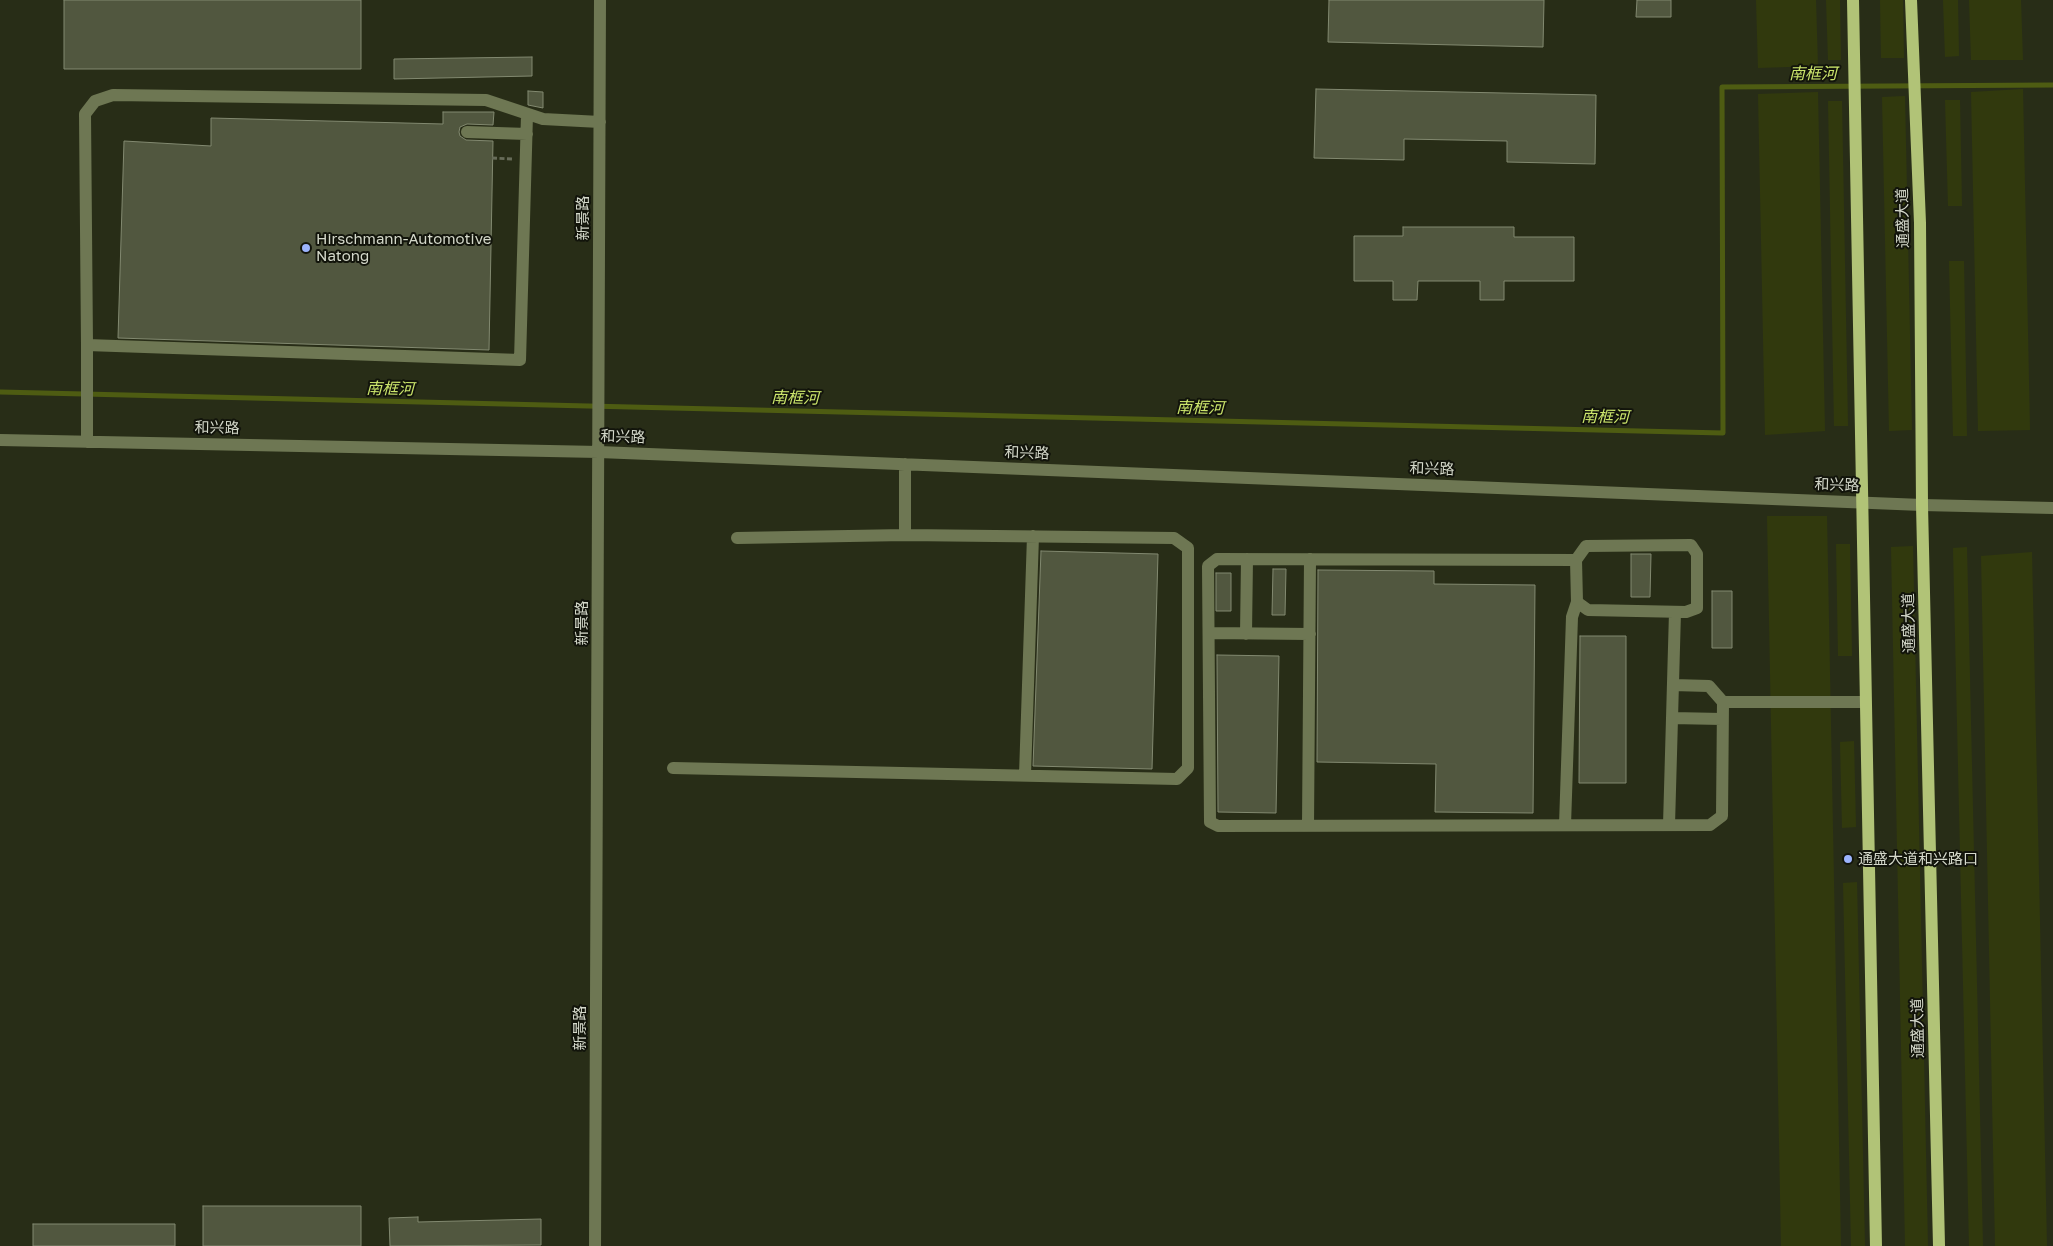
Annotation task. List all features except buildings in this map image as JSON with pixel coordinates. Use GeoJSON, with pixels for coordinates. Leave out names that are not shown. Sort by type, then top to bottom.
{"type":"FeatureCollection","features":[{"type":"Feature","properties":{"kind":"main road"},"geometry":{"type":"LineString","coordinates":[[1853,0],[1876,1246]]}},
{"type":"Feature","properties":{"kind":"main road","name":"通盛大道"},"geometry":{"type":"LineString","coordinates":[[1911,0],[1920,223],[1922,505],[1939,1246]]}},
{"type":"Feature","properties":{"kind":"street","name":"新景路"},"geometry":{"type":"LineString","coordinates":[[595,1246],[600,0]]}},
{"type":"Feature","properties":{"kind":"street"},"geometry":{"type":"LineString","coordinates":[[87,442],[85,114],[95,101],[113,95],[486,100],[542,119],[600,122]]}},
{"type":"Feature","properties":{"kind":"street"},"geometry":{"type":"LineString","coordinates":[[87,345],[520,360],[527,115]]}},
{"type":"Feature","properties":{"kind":"street"},"geometry":{"type":"LineString","coordinates":[[467,132],[527,134]]}},
{"type":"Feature","properties":{"kind":"street","name":"和兴路"},"geometry":{"type":"LineString","coordinates":[[0,440],[599,452],[1922,505],[2053,508]]}},
{"type":"Feature","properties":{"kind":"street"},"geometry":{"type":"LineString","coordinates":[[905,464],[905,535]]}},
{"type":"Feature","properties":{"kind":"street"},"geometry":{"type":"LineString","coordinates":[[673,768],[1177,778],[1188,768],[1188,548],[1174,538],[905,535],[737,538]]}},
{"type":"Feature","properties":{"kind":"street"},"geometry":{"type":"LineString","coordinates":[[1026,775],[1033,536]]}},
{"type":"Feature","properties":{"kind":"street"},"geometry":{"type":"LineString","coordinates":[[1565,825],[1572,617],[1578,602],[1576,560],[1586,546],[1691,545],[1697,554],[1697,608],[1686,612],[1588,610],[1578,602]]}},
{"type":"Feature","properties":{"kind":"street"},"geometry":{"type":"LineString","coordinates":[[1576,560],[1217,559],[1208,566],[1210,822],[1218,826],[1710,825],[1722,816],[1723,702],[1709,686],[1673,685]]}},
{"type":"Feature","properties":{"kind":"street"},"geometry":{"type":"LineString","coordinates":[[1246,634],[1247,559]]}},
{"type":"Feature","properties":{"kind":"street"},"geometry":{"type":"LineString","coordinates":[[1308,826],[1310,559]]}},
{"type":"Feature","properties":{"kind":"street"},"geometry":{"type":"LineString","coordinates":[[1669,825],[1675,612]]}},
{"type":"Feature","properties":{"kind":"street"},"geometry":{"type":"LineString","coordinates":[[1209,633],[1310,634]]}},
{"type":"Feature","properties":{"kind":"street"},"geometry":{"type":"LineString","coordinates":[[1723,702],[1865,702]]}},
{"type":"Feature","properties":{"kind":"street"},"geometry":{"type":"LineString","coordinates":[[1672,718],[1722,719]]}},
{"type":"Feature","properties":{"kind":"green space"},"geometry":{"type":"Polygon","coordinates":[[[1756,0],[1816,0],[1818,66],[1758,68],[1756,0]]]}},
{"type":"Feature","properties":{"kind":"green space"},"geometry":{"type":"Polygon","coordinates":[[[1826,0],[1840,0],[1841,60],[1828,60],[1826,0]]]}},
{"type":"Feature","properties":{"kind":"green space"},"geometry":{"type":"Polygon","coordinates":[[[1880,0],[1903,0],[1904,58],[1881,58],[1880,0]]]}},
{"type":"Feature","properties":{"kind":"green space"},"geometry":{"type":"Polygon","coordinates":[[[1943,0],[1958,0],[1959,56],[1945,57],[1943,0]]]}},
{"type":"Feature","properties":{"kind":"green space"},"geometry":{"type":"Polygon","coordinates":[[[1969,0],[2021,0],[2023,60],[1971,60],[1969,0]]]}},
{"type":"Feature","properties":{"kind":"green space"},"geometry":{"type":"Polygon","coordinates":[[[2023,89],[2030,430],[1978,431],[1971,92],[2023,89]]]}},
{"type":"Feature","properties":{"kind":"green space"},"geometry":{"type":"Polygon","coordinates":[[[1818,92],[1825,431],[1765,435],[1758,94],[1818,92]]]}},
{"type":"Feature","properties":{"kind":"green space"},"geometry":{"type":"Polygon","coordinates":[[[1905,96],[1912,430],[1889,431],[1882,97],[1905,96]]]}},
{"type":"Feature","properties":{"kind":"green space"},"geometry":{"type":"Polygon","coordinates":[[[1945,100],[1960,100],[1962,206],[1948,206],[1945,100]]]}},
{"type":"Feature","properties":{"kind":"green space"},"geometry":{"type":"Polygon","coordinates":[[[1828,101],[1842,101],[1848,426],[1834,426],[1828,101]]]}},
{"type":"Feature","properties":{"kind":"green space"},"geometry":{"type":"Polygon","coordinates":[[[1949,261],[1964,261],[1967,436],[1953,436],[1949,261]]]}},
{"type":"Feature","properties":{"kind":"green space"},"geometry":{"type":"Polygon","coordinates":[[[1767,516],[1827,516],[1841,1246],[1781,1246],[1767,516]]]}},
{"type":"Feature","properties":{"kind":"green space"},"geometry":{"type":"Polygon","coordinates":[[[1836,544],[1850,544],[1852,656],[1838,656],[1836,544]]]}},
{"type":"Feature","properties":{"kind":"green space"},"geometry":{"type":"Polygon","coordinates":[[[1913,546],[1928,1246],[1905,1246],[1891,547],[1913,546]]]}},
{"type":"Feature","properties":{"kind":"green space"},"geometry":{"type":"Polygon","coordinates":[[[1967,547],[1983,1246],[1969,1246],[1953,548],[1967,547]]]}},
{"type":"Feature","properties":{"kind":"green space"},"geometry":{"type":"Polygon","coordinates":[[[2032,552],[2047,1246],[1995,1246],[1981,556],[2032,552]]]}},
{"type":"Feature","properties":{"kind":"green space"},"geometry":{"type":"Polygon","coordinates":[[[1854,741],[1856,827],[1842,828],[1840,742],[1854,741]]]}},
{"type":"Feature","properties":{"kind":"green space"},"geometry":{"type":"Polygon","coordinates":[[[1857,882],[1865,1246],[1851,1246],[1843,883],[1857,882]]]}},
{"type":"Feature","properties":{"kind":"waterway","name":"南框河"},"geometry":{"type":"LineString","coordinates":[[0,392],[1723,433],[1722,87],[2053,85]]}},
{"type":"Feature","properties":{"kind":"place","name":"Hirschmann-Automotive Natong"},"geometry":{"type":"Point","coordinates":[306,248]}},
{"type":"Feature","properties":{"kind":"place","name":"通盛大道和兴路口"},"geometry":{"type":"Point","coordinates":[1848,859]}}]}
